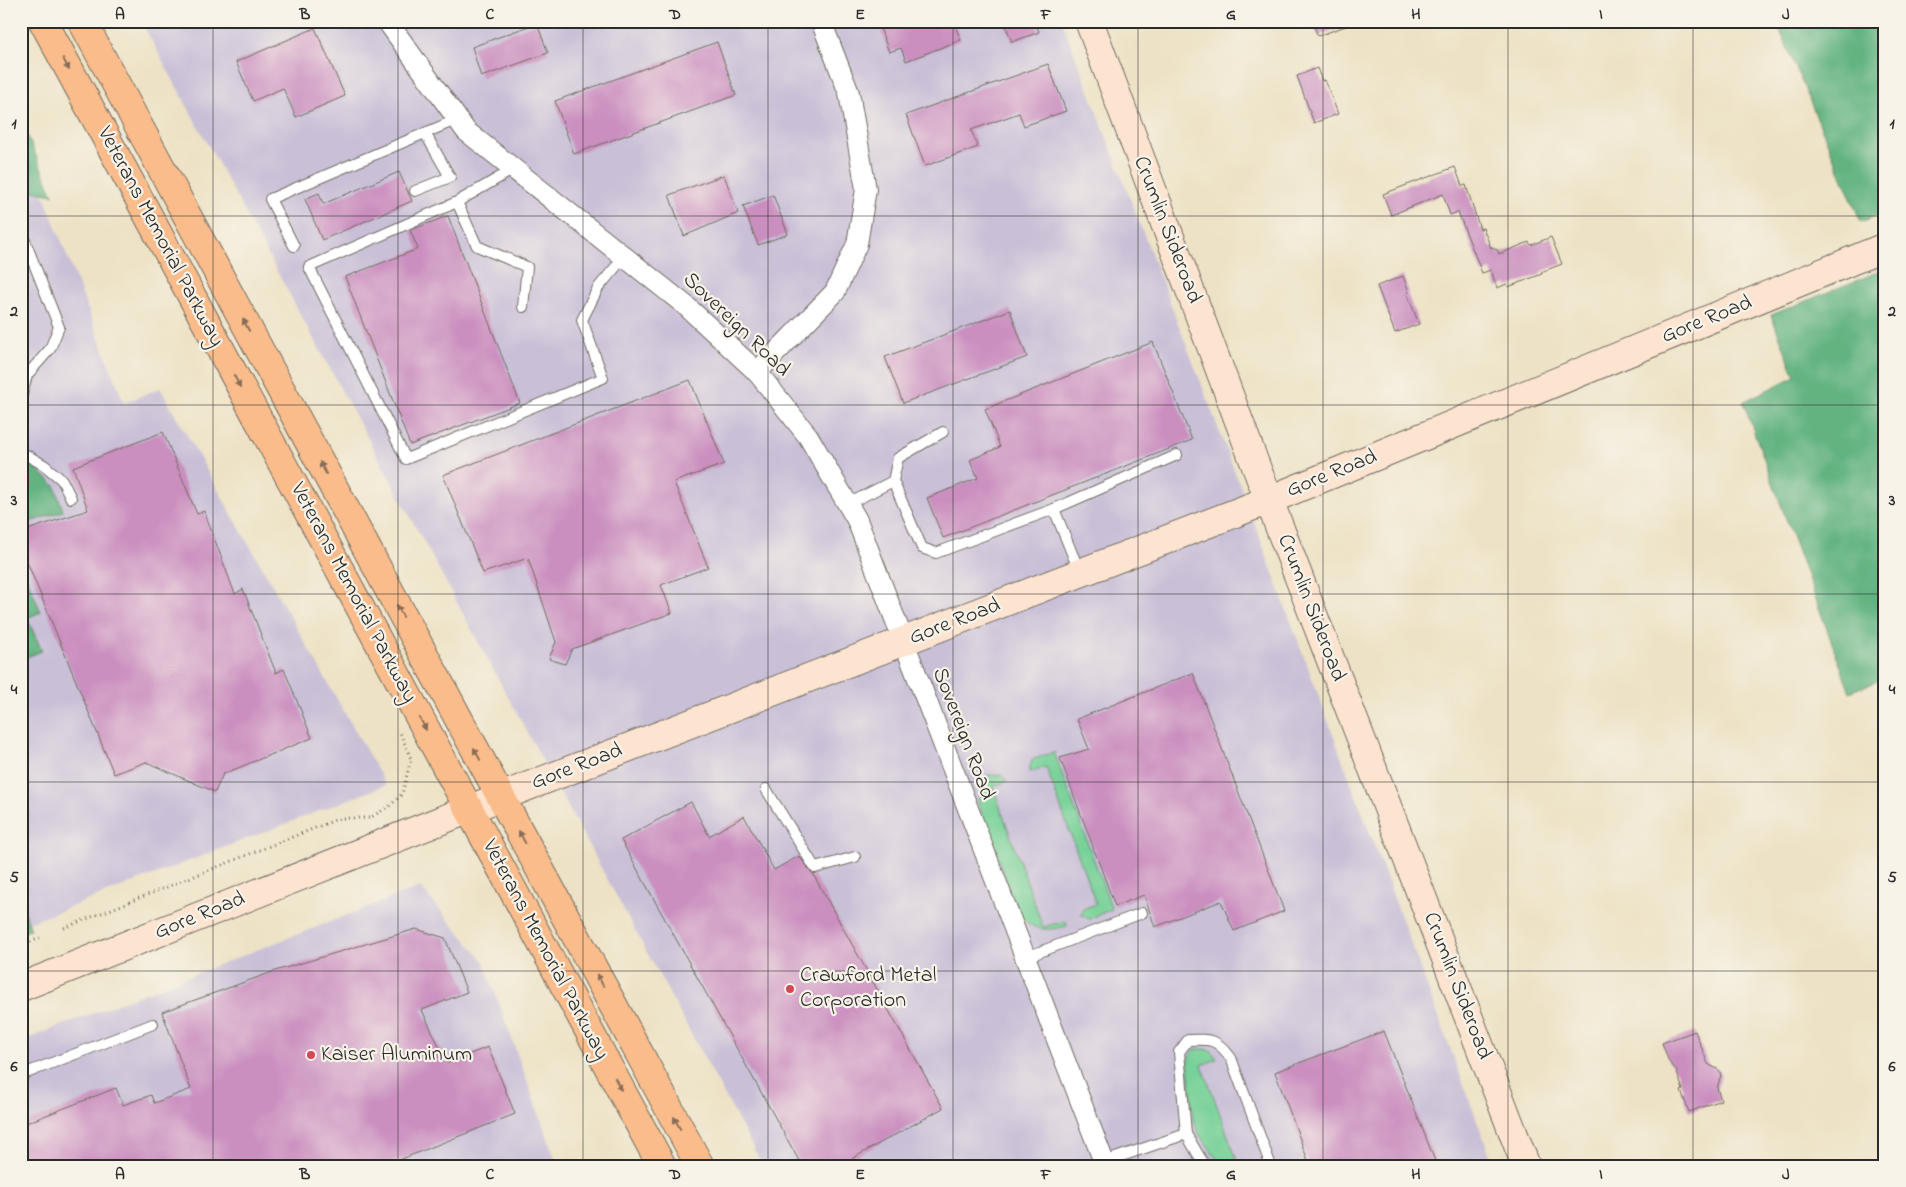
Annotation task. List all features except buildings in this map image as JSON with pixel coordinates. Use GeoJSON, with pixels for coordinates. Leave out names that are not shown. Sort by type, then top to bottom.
{"type":"FeatureCollection","features":[{"type":"Feature","properties":{"kind":"highway","name":"Veterans Memorial Parkway"},"geometry":{"type":"LineString","coordinates":[[43,21],[662,1166]]}},
{"type":"Feature","properties":{"kind":"highway","name":"Veterans Memorial Parkway"},"geometry":{"type":"LineString","coordinates":[[82,21],[700,1166]]}},
{"type":"Feature","properties":{"kind":"main road","name":"Crumlin Sideroad"},"geometry":{"type":"LineString","coordinates":[[1089,21],[1269,500],[1526,1166]]}},
{"type":"Feature","properties":{"kind":"main road","name":"Gore Road"},"geometry":{"type":"LineString","coordinates":[[21,987],[500,797],[1269,500],[1885,247]]}},
{"type":"Feature","properties":{"kind":"street","name":"Sovereign Road"},"geometry":{"type":"LineString","coordinates":[[387,21],[466,130],[685,306],[757,372],[808,436],[857,520],[1024,958],[1100,1165]]}},
{"type":"Feature","properties":{"kind":"street"},"geometry":{"type":"LineString","coordinates":[[757,372],[835,292],[857,244],[866,189],[848,93],[822,21]]}},
{"type":"Feature","properties":{"kind":"lane"},"geometry":{"type":"LineString","coordinates":[[294,246],[270,199],[458,119]]}},
{"type":"Feature","properties":{"kind":"lane"},"geometry":{"type":"LineString","coordinates":[[415,191],[450,177],[425,133]]}},
{"type":"Feature","properties":{"kind":"lane"},"geometry":{"type":"LineString","coordinates":[[514,169],[457,202],[309,267],[406,459],[603,378],[582,320],[598,288],[624,257]]}},
{"type":"Feature","properties":{"kind":"lane"},"geometry":{"type":"LineString","coordinates":[[457,202],[477,246],[527,267],[523,307]]}},
{"type":"Feature","properties":{"kind":"lane"},"geometry":{"type":"LineString","coordinates":[[21,231],[59,327],[50,349],[27,375],[21,399]]}},
{"type":"Feature","properties":{"kind":"lane"},"geometry":{"type":"LineString","coordinates":[[21,362],[27,375]]}},
{"type":"Feature","properties":{"kind":"lane"},"geometry":{"type":"LineString","coordinates":[[943,432],[898,458],[893,481],[922,548],[936,553],[1054,509],[1177,455]]}},
{"type":"Feature","properties":{"kind":"lane"},"geometry":{"type":"LineString","coordinates":[[21,452],[44,465],[62,480],[71,498]]}},
{"type":"Feature","properties":{"kind":"lane"},"geometry":{"type":"LineString","coordinates":[[848,504],[893,481]]}},
{"type":"Feature","properties":{"kind":"lane"},"geometry":{"type":"LineString","coordinates":[[1054,509],[1080,573]]}},
{"type":"Feature","properties":{"kind":"lane"},"geometry":{"type":"LineString","coordinates":[[766,789],[815,868],[855,857]]}},
{"type":"Feature","properties":{"kind":"lane"},"geometry":{"type":"LineString","coordinates":[[1024,958],[1142,913]]}},
{"type":"Feature","properties":{"kind":"lane"},"geometry":{"type":"LineString","coordinates":[[21,1075],[153,1024]]}},
{"type":"Feature","properties":{"kind":"lane"},"geometry":{"type":"LineString","coordinates":[[1205,1166],[1186,1134],[1179,1052],[1188,1040],[1207,1039],[1222,1045],[1232,1058],[1271,1166]]}},
{"type":"Feature","properties":{"kind":"lane"},"geometry":{"type":"LineString","coordinates":[[1100,1165],[1186,1134]]}},
{"type":"Feature","properties":{"kind":"path"},"geometry":{"type":"LineString","coordinates":[[64,928],[340,818],[370,818]]}},
{"type":"Feature","properties":{"kind":"path"},"geometry":{"type":"LineString","coordinates":[[21,946],[40,938]]}},
{"type":"Feature","properties":{"kind":"shaded area"},"geometry":{"type":"Polygon","coordinates":[[[141,21],[1062,21],[1237,477],[1494,1166],[763,1166],[141,21]]]}},
{"type":"Feature","properties":{"kind":"shaded area"},"geometry":{"type":"Polygon","coordinates":[[[25,147],[124,403],[160,388],[386,785],[21,926],[21,149],[25,147]]]}},
{"type":"Feature","properties":{"kind":"shaded area","name":"Kaiser Aluminum"},"geometry":{"type":"Polygon","coordinates":[[[420,887],[483,960],[558,1166],[21,1166],[21,1041],[420,887]]]}},
{"type":"Feature","properties":{"kind":"green space"},"geometry":{"type":"Polygon","coordinates":[[[1776,21],[1885,21],[1885,212],[1861,222],[1776,21]]]}},
{"type":"Feature","properties":{"kind":"green space"},"geometry":{"type":"Polygon","coordinates":[[[21,121],[53,195],[21,189],[21,121]]]}},
{"type":"Feature","properties":{"kind":"green space"},"geometry":{"type":"Polygon","coordinates":[[[1885,269],[1885,678],[1850,692],[1743,402],[1795,376],[1771,315],[1885,269]]]}},
{"type":"Feature","properties":{"kind":"green space"},"geometry":{"type":"Polygon","coordinates":[[[21,461],[30,463],[55,486],[63,511],[21,525],[21,461]]]}},
{"type":"Feature","properties":{"kind":"green space"},"geometry":{"type":"Polygon","coordinates":[[[21,564],[41,612],[27,618],[42,651],[21,659],[21,564]]]}},
{"type":"Feature","properties":{"kind":"green space"},"geometry":{"type":"Polygon","coordinates":[[[1054,752],[1112,909],[1089,919],[1081,914],[1083,909],[1096,904],[1046,767],[1030,772],[1032,760],[1054,752]]]}},
{"type":"Feature","properties":{"kind":"green space"},"geometry":{"type":"Polygon","coordinates":[[[988,775],[1001,775],[1007,781],[993,787],[1043,927],[1066,921],[1067,926],[1041,929],[1030,925],[1019,915],[978,803],[981,787],[988,775]]]}},
{"type":"Feature","properties":{"kind":"green space"},"geometry":{"type":"Polygon","coordinates":[[[21,901],[31,930],[21,933],[21,901]]]}},
{"type":"Feature","properties":{"kind":"green space"},"geometry":{"type":"Polygon","coordinates":[[[1195,1049],[1212,1051],[1217,1059],[1202,1065],[1239,1166],[1222,1166],[1198,1132],[1193,1119],[1188,1058],[1195,1049]]]}},
{"type":"Feature","properties":{"kind":"place","name":"Crawford Metal Corporation"},"geometry":{"type":"Point","coordinates":[790,989]}},
{"type":"Feature","properties":{"kind":"place","name":"Kaiser Aluminum"},"geometry":{"type":"Point","coordinates":[311,1055]}}]}
